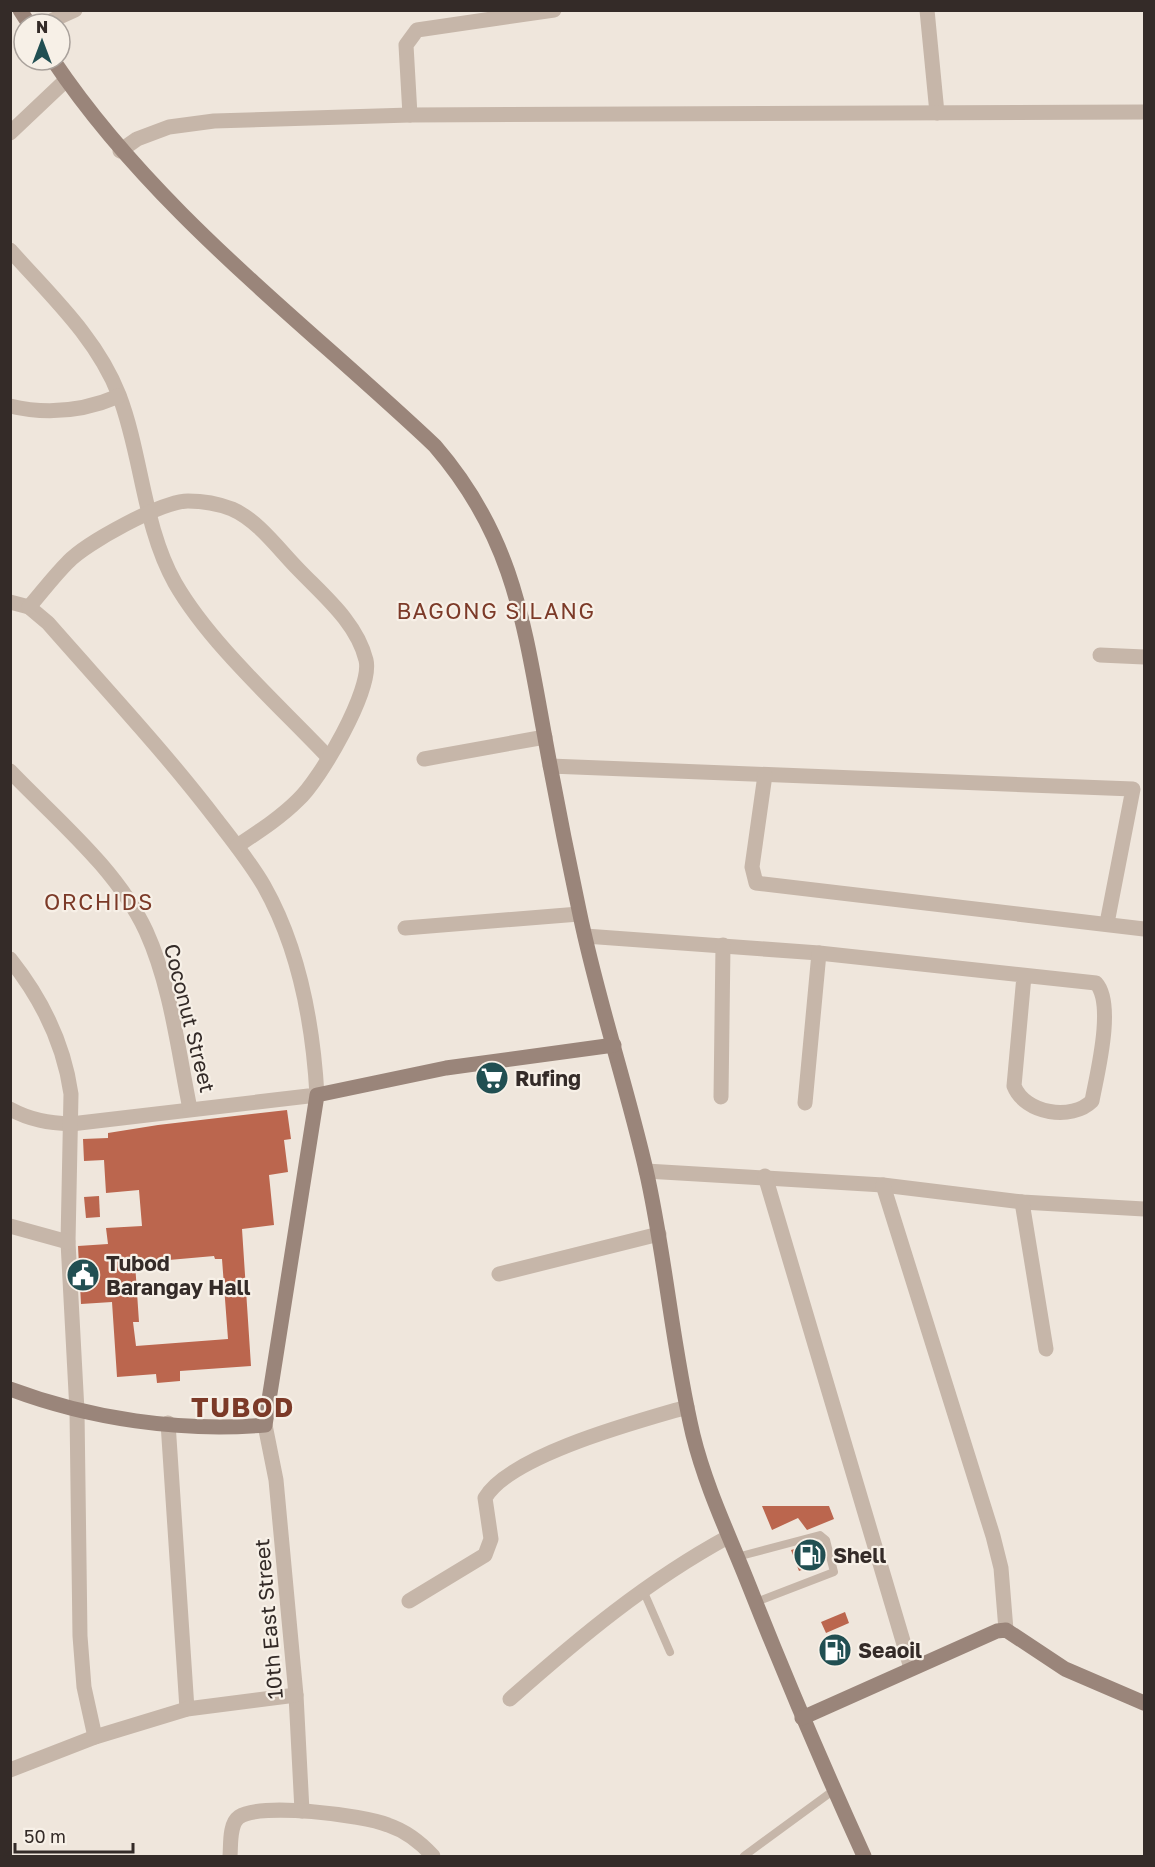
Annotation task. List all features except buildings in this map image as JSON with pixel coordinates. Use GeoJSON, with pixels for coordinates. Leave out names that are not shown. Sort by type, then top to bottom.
{"type":"FeatureCollection","features":[{"type":"Feature","properties":{"kind":"main road"},"geometry":{"type":"LineString","coordinates":[[61,72],[120,151],[170,203],[427,439],[460,476],[479,505],[505,562],[528,644],[579,914],[646,1171],[659,1234],[675,1350],[687,1407],[709,1489],[802,1718],[864,1857]]}},
{"type":"Feature","properties":{"kind":"main road"},"geometry":{"type":"LineString","coordinates":[[10,1389],[77,1411],[168,1423],[232,1427],[265,1425],[317,1095],[446,1068],[614,1046]]}},
{"type":"Feature","properties":{"kind":"main road"},"geometry":{"type":"LineString","coordinates":[[802,1718],[911,1668],[997,1631],[1006,1630],[1065,1669],[1144,1703]]}},
{"type":"Feature","properties":{"kind":"street"},"geometry":{"type":"LineString","coordinates":[[410,115],[406,45],[417,30],[554,10]]}},
{"type":"Feature","properties":{"kind":"street"},"geometry":{"type":"LineString","coordinates":[[927,10],[937,113]]}},
{"type":"Feature","properties":{"kind":"street"},"geometry":{"type":"LineString","coordinates":[[10,133],[66,80]]}},
{"type":"Feature","properties":{"kind":"street"},"geometry":{"type":"LineString","coordinates":[[120,151],[137,139],[169,127],[214,121],[410,115],[1144,112]]}},
{"type":"Feature","properties":{"kind":"street"},"geometry":{"type":"LineString","coordinates":[[10,250],[99,353],[119,396],[151,513],[174,581],[199,620],[328,757]]}},
{"type":"Feature","properties":{"kind":"street"},"geometry":{"type":"LineString","coordinates":[[10,406],[28,410],[62,411],[97,405],[119,396]]}},
{"type":"Feature","properties":{"kind":"street"},"geometry":{"type":"LineString","coordinates":[[29,607],[69,561],[95,541],[151,513],[186,501],[233,510],[252,523],[343,615],[357,638],[367,662],[363,689],[315,782],[298,801],[237,846]]}},
{"type":"Feature","properties":{"kind":"street"},"geometry":{"type":"LineString","coordinates":[[10,602],[29,607],[48,623],[186,779],[237,846],[263,885],[281,922],[309,1019],[317,1095],[71,1124],[33,1119],[10,1109]]}},
{"type":"Feature","properties":{"kind":"street"},"geometry":{"type":"LineString","coordinates":[[1100,655],[1144,657]]}},
{"type":"Feature","properties":{"kind":"street"},"geometry":{"type":"LineString","coordinates":[[424,759],[545,737]]}},
{"type":"Feature","properties":{"kind":"street"},"geometry":{"type":"LineString","coordinates":[[550,766],[1133,789],[1107,923]]}},
{"type":"Feature","properties":{"kind":"street","name":"Coconut Street"},"geometry":{"type":"LineString","coordinates":[[10,771],[106,871],[129,902],[146,931],[166,992],[190,1109]]}},
{"type":"Feature","properties":{"kind":"street"},"geometry":{"type":"LineString","coordinates":[[765,775],[752,867],[756,883],[1144,928]]}},
{"type":"Feature","properties":{"kind":"street"},"geometry":{"type":"LineString","coordinates":[[405,928],[579,914]]}},
{"type":"Feature","properties":{"kind":"street"},"geometry":{"type":"LineString","coordinates":[[585,936],[819,953],[1096,983],[1103,990],[1104,1023],[1092,1101],[1085,1108],[1071,1113],[1052,1111],[1029,1106],[1018,1097],[1014,1086],[1024,976]]}},
{"type":"Feature","properties":{"kind":"street"},"geometry":{"type":"LineString","coordinates":[[721,1097],[723,945]]}},
{"type":"Feature","properties":{"kind":"street"},"geometry":{"type":"LineString","coordinates":[[806,1103],[819,953]]}},
{"type":"Feature","properties":{"kind":"street"},"geometry":{"type":"LineString","coordinates":[[10,959],[35,994],[58,1041],[68,1072],[71,1124],[68,1242],[77,1411],[80,1636],[84,1687],[95,1737]]}},
{"type":"Feature","properties":{"kind":"street"},"geometry":{"type":"LineString","coordinates":[[646,1171],[765,1176],[883,1185],[1022,1202],[1144,1209]]}},
{"type":"Feature","properties":{"kind":"street"},"geometry":{"type":"LineString","coordinates":[[765,1176],[911,1668]]}},
{"type":"Feature","properties":{"kind":"street"},"geometry":{"type":"LineString","coordinates":[[883,1185],[993,1536],[1001,1568],[1006,1630]]}},
{"type":"Feature","properties":{"kind":"street"},"geometry":{"type":"LineString","coordinates":[[1022,1202],[1046,1349]]}},
{"type":"Feature","properties":{"kind":"street"},"geometry":{"type":"LineString","coordinates":[[10,1226],[68,1242]]}},
{"type":"Feature","properties":{"kind":"street"},"geometry":{"type":"LineString","coordinates":[[499,1274],[659,1234]]}},
{"type":"Feature","properties":{"kind":"street"},"geometry":{"type":"LineString","coordinates":[[408,1601],[485,1555],[491,1539],[485,1498],[498,1482],[559,1449],[604,1431],[687,1407]]}},
{"type":"Feature","properties":{"kind":"street"},"geometry":{"type":"LineString","coordinates":[[168,1423],[187,1709]]}},
{"type":"Feature","properties":{"kind":"street","name":"10th East Street"},"geometry":{"type":"LineString","coordinates":[[265,1425],[276,1480],[296,1695],[302,1811]]}},
{"type":"Feature","properties":{"kind":"street"},"geometry":{"type":"LineString","coordinates":[[510,1699],[586,1632],[642,1589],[728,1537]]}},
{"type":"Feature","properties":{"kind":"street"},"geometry":{"type":"LineString","coordinates":[[10,1770],[95,1737],[187,1709],[296,1695]]}},
{"type":"Feature","properties":{"kind":"street"},"geometry":{"type":"LineString","coordinates":[[230,1857],[233,1828],[240,1816],[260,1810],[302,1811],[365,1818],[405,1833],[433,1857]]}},
{"type":"Feature","properties":{"kind":"lane"},"geometry":{"type":"LineString","coordinates":[[737,1557],[820,1535],[826,1540],[834,1572],[756,1602]]}},
{"type":"Feature","properties":{"kind":"lane"},"geometry":{"type":"LineString","coordinates":[[642,1589],[670,1652]]}},
{"type":"Feature","properties":{"kind":"lane"},"geometry":{"type":"LineString","coordinates":[[744,1857],[834,1790]]}},
{"type":"Feature","properties":{"kind":"place","name":"Rufing"},"geometry":{"type":"Point","coordinates":[492,1078]}},
{"type":"Feature","properties":{"kind":"place","name":"Tubod Barangay Hall"},"geometry":{"type":"Point","coordinates":[83,1275]}},
{"type":"Feature","properties":{"kind":"place","name":"Shell"},"geometry":{"type":"Point","coordinates":[810,1555]}},
{"type":"Feature","properties":{"kind":"place","name":"Seaoil"},"geometry":{"type":"Point","coordinates":[835,1650]}},
{"type":"Feature","properties":{"kind":"district","name":"BAGONG SILANG"},"geometry":{"type":"Point","coordinates":[496,610]}},
{"type":"Feature","properties":{"kind":"district","name":"ORCHIDS"},"geometry":{"type":"Point","coordinates":[99,901]}},
{"type":"Feature","properties":{"kind":"district","name":"TUBOD"},"geometry":{"type":"Point","coordinates":[243,1407]}}]}
